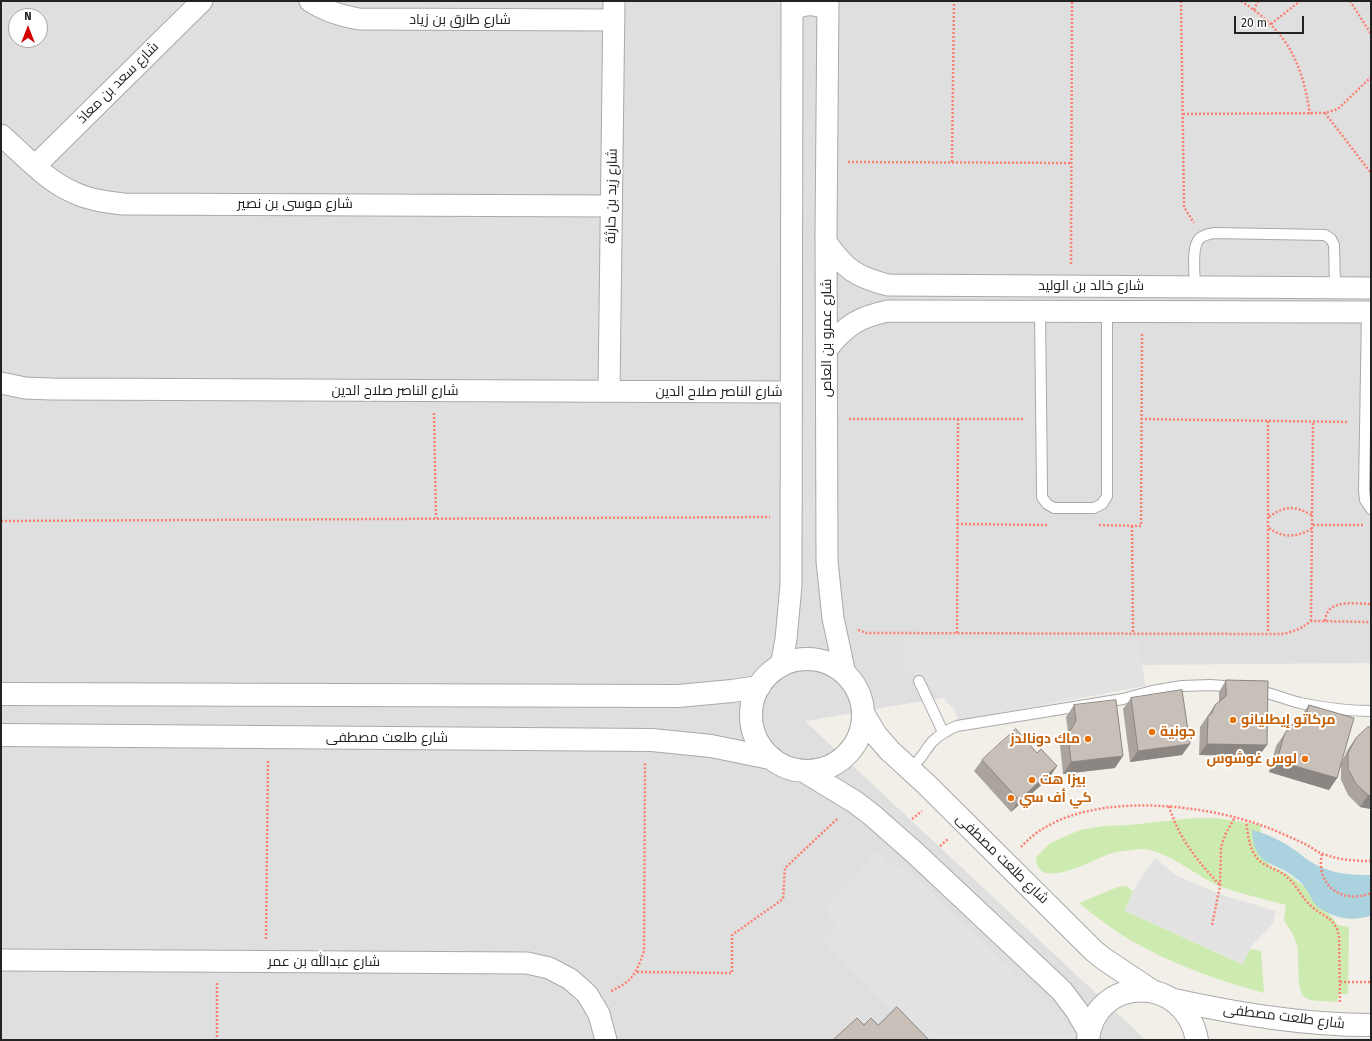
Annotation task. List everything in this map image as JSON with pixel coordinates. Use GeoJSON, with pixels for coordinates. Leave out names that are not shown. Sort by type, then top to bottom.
{"type":"FeatureCollection","features":[{"type":"Feature","properties":{"kind":"street","name":"شارع سعد بن معاذ"},"geometry":{"type":"LineString","coordinates":[[35,166],[202,1]]}},
{"type":"Feature","properties":{"kind":"street","name":"شارع طارق بن زياد"},"geometry":{"type":"LineString","coordinates":[[310,1],[337,15],[359,19],[614,11]]}},
{"type":"Feature","properties":{"kind":"street"},"geometry":{"type":"LineString","coordinates":[[781,666],[786,639],[790,592],[792,6],[810,4],[828,6]]}},
{"type":"Feature","properties":{"kind":"street","name":"شارع عمرو بن العاص"},"geometry":{"type":"LineString","coordinates":[[828,6],[826,242],[827,561],[834,618],[845,674]]}},
{"type":"Feature","properties":{"kind":"street","name":"شارع زيد بن حارثة"},"geometry":{"type":"LineString","coordinates":[[610,391],[614,11]]}},
{"type":"Feature","properties":{"kind":"street","name":"شارع موسى بن نصير"},"geometry":{"type":"LineString","coordinates":[[1,134],[54,182],[75,194],[98,201],[123,204],[612,206]]}},
{"type":"Feature","properties":{"kind":"street","name":"شارع خالد بن الوليد"},"geometry":{"type":"LineString","coordinates":[[826,242],[837,258],[852,271],[869,280],[888,285],[1371,288]]}},
{"type":"Feature","properties":{"kind":"street","name":"شارع خالد بن الوليد"},"geometry":{"type":"LineString","coordinates":[[827,349],[839,334],[854,323],[870,315],[888,311],[1369,312]]}},
{"type":"Feature","properties":{"kind":"street","name":"شارع الناصر صلاح الدين"},"geometry":{"type":"LineString","coordinates":[[1,383],[25,388],[51,390],[790,392]]}},
{"type":"Feature","properties":{"kind":"street"},"geometry":{"type":"LineString","coordinates":[[797,660],[814,660],[830,664],[845,674],[855,685],[861,699],[864,715],[861,733],[852,750],[839,762],[822,770],[804,771],[786,767],[770,758],[758,743],[752,724],[752,705],[759,687],[768,675],[781,666],[797,660]]}},
{"type":"Feature","properties":{"kind":"street"},"geometry":{"type":"LineString","coordinates":[[1,694],[678,696],[759,687]]}},
{"type":"Feature","properties":{"kind":"street","name":"شارع طلعت مصطفى"},"geometry":{"type":"LineString","coordinates":[[864,715],[876,735],[890,751],[938,796],[1094,951],[1152,991]]}},
{"type":"Feature","properties":{"kind":"street","name":"شارع طلعت مصطفى"},"geometry":{"type":"LineString","coordinates":[[1,735],[645,740],[682,742],[712,746],[770,758]]}},
{"type":"Feature","properties":{"kind":"street"},"geometry":{"type":"LineString","coordinates":[[804,771],[872,815],[923,861],[1062,991],[1077,1011],[1089,1036]]}},
{"type":"Feature","properties":{"kind":"street","name":"شارع عبدالله بن عمر"},"geometry":{"type":"LineString","coordinates":[[1,960],[527,963],[549,968],[570,979],[587,994],[599,1014],[606,1040]]}},
{"type":"Feature","properties":{"kind":"street"},"geometry":{"type":"LineString","coordinates":[[1089,1036],[1095,1017],[1106,1004],[1120,995],[1136,990],[1152,991],[1163,994],[1174,1000],[1185,1010],[1193,1024],[1197,1040]]}},
{"type":"Feature","properties":{"kind":"street","name":"شارع طلعت مصطفى"},"geometry":{"type":"LineString","coordinates":[[1174,1000],[1240,1013],[1340,1025],[1371,1025]]}},
{"type":"Feature","properties":{"kind":"lane"},"geometry":{"type":"LineString","coordinates":[[1195,287],[1195,246],[1199,239],[1206,234],[1214,233],[1325,235],[1331,239],[1334,245],[1335,287]]}},
{"type":"Feature","properties":{"kind":"lane"},"geometry":{"type":"LineString","coordinates":[[1040,312],[1042,497],[1047,504],[1054,508],[1094,508],[1102,504],[1107,496],[1107,312]]}},
{"type":"Feature","properties":{"kind":"lane"},"geometry":{"type":"LineString","coordinates":[[1369,312],[1364,490],[1365,500],[1371,509]]}},
{"type":"Feature","properties":{"kind":"lane"},"geometry":{"type":"LineString","coordinates":[[919,681],[943,732]]}},
{"type":"Feature","properties":{"kind":"lane"},"geometry":{"type":"LineString","coordinates":[[907,767],[914,765],[943,732],[956,726],[1123,699],[1152,691],[1182,686],[1211,685],[1241,687],[1270,693],[1298,702],[1328,708],[1371,711]]}},
{"type":"Feature","properties":{"kind":"path"},"geometry":{"type":"LineString","coordinates":[[952,162],[954,1]]}},
{"type":"Feature","properties":{"kind":"path"},"geometry":{"type":"LineString","coordinates":[[1071,286],[1072,1]]}},
{"type":"Feature","properties":{"kind":"path"},"geometry":{"type":"LineString","coordinates":[[1181,1],[1184,207],[1191,220],[1206,234]]}},
{"type":"Feature","properties":{"kind":"path"},"geometry":{"type":"LineString","coordinates":[[1240,1],[1271,24],[1287,44],[1299,65],[1307,89],[1310,114]]}},
{"type":"Feature","properties":{"kind":"path"},"geometry":{"type":"LineString","coordinates":[[1254,10],[1258,1]]}},
{"type":"Feature","properties":{"kind":"path"},"geometry":{"type":"LineString","coordinates":[[1271,24],[1300,1]]}},
{"type":"Feature","properties":{"kind":"path"},"geometry":{"type":"LineString","coordinates":[[1350,1],[1371,34]]}},
{"type":"Feature","properties":{"kind":"path"},"geometry":{"type":"LineString","coordinates":[[1183,114],[1325,113],[1338,109],[1371,76]]}},
{"type":"Feature","properties":{"kind":"path"},"geometry":{"type":"LineString","coordinates":[[1325,113],[1371,173]]}},
{"type":"Feature","properties":{"kind":"path"},"geometry":{"type":"LineString","coordinates":[[827,162],[1072,163]]}},
{"type":"Feature","properties":{"kind":"path"},"geometry":{"type":"LineString","coordinates":[[434,391],[436,518]]}},
{"type":"Feature","properties":{"kind":"path"},"geometry":{"type":"LineString","coordinates":[[827,419],[1041,419]]}},
{"type":"Feature","properties":{"kind":"path"},"geometry":{"type":"LineString","coordinates":[[957,633],[958,419]]}},
{"type":"Feature","properties":{"kind":"path"},"geometry":{"type":"LineString","coordinates":[[1141,419],[1365,422]]}},
{"type":"Feature","properties":{"kind":"path"},"geometry":{"type":"LineString","coordinates":[[1268,421],[1268,633]]}},
{"type":"Feature","properties":{"kind":"path"},"geometry":{"type":"LineString","coordinates":[[834,618],[848,627],[866,633],[1292,633],[1303,628],[1311,620],[1313,422]]}},
{"type":"Feature","properties":{"kind":"path"},"geometry":{"type":"LineString","coordinates":[[1269,517],[1276,511],[1285,508],[1295,508],[1313,516]]}},
{"type":"Feature","properties":{"kind":"path"},"geometry":{"type":"LineString","coordinates":[[1,521],[790,517]]}},
{"type":"Feature","properties":{"kind":"path"},"geometry":{"type":"LineString","coordinates":[[1269,528],[1276,533],[1285,536],[1295,536],[1304,533],[1313,526],[1371,525]]}},
{"type":"Feature","properties":{"kind":"path"},"geometry":{"type":"LineString","coordinates":[[1132,526],[1133,633]]}},
{"type":"Feature","properties":{"kind":"path"},"geometry":{"type":"LineString","coordinates":[[1325,621],[1325,615],[1328,609],[1333,605],[1371,604]]}},
{"type":"Feature","properties":{"kind":"path"},"geometry":{"type":"LineString","coordinates":[[1311,620],[1371,622]]}},
{"type":"Feature","properties":{"kind":"path"},"geometry":{"type":"LineString","coordinates":[[266,962],[268,737]]}},
{"type":"Feature","properties":{"kind":"path"},"geometry":{"type":"LineString","coordinates":[[587,994],[606,993],[623,986],[637,972],[644,951],[645,740]]}},
{"type":"Feature","properties":{"kind":"path"},"geometry":{"type":"LineString","coordinates":[[894,836],[938,796]]}},
{"type":"Feature","properties":{"kind":"path"},"geometry":{"type":"LineString","coordinates":[[637,972],[732,973],[732,935],[783,899],[785,868],[854,802]]}},
{"type":"Feature","properties":{"kind":"path"},"geometry":{"type":"LineString","coordinates":[[1169,806],[1173,821],[1186,844],[1199,862],[1220,886]]}},
{"type":"Feature","properties":{"kind":"path"},"geometry":{"type":"LineString","coordinates":[[1018,851],[1028,840],[1046,826],[1067,817],[1086,812],[1114,808],[1169,806],[1213,812],[1235,817],[1288,836],[1322,854],[1339,859],[1371,861]]}},
{"type":"Feature","properties":{"kind":"path"},"geometry":{"type":"LineString","coordinates":[[1212,925],[1220,886],[1220,847],[1235,817]]}},
{"type":"Feature","properties":{"kind":"path"},"geometry":{"type":"LineString","coordinates":[[1246,820],[1248,838],[1253,852],[1263,864],[1288,877],[1297,887],[1304,899],[1311,906],[1331,920],[1336,927],[1339,936],[1340,1025]]}},
{"type":"Feature","properties":{"kind":"path"},"geometry":{"type":"LineString","coordinates":[[923,861],[965,824]]}},
{"type":"Feature","properties":{"kind":"path"},"geometry":{"type":"LineString","coordinates":[[1322,854],[1320,865],[1322,875],[1327,884],[1334,891],[1344,896],[1354,898],[1371,893]]}},
{"type":"Feature","properties":{"kind":"path"},"geometry":{"type":"LineString","coordinates":[[217,961],[217,1040]]}},
{"type":"Feature","properties":{"kind":"path"},"geometry":{"type":"LineString","coordinates":[[1340,982],[1371,982]]}},
{"type":"Feature","properties":{"kind":"shaded area"},"geometry":{"type":"Polygon","coordinates":[[[1,1],[1371,1],[1371,663],[1135,665],[805,721],[1146,1040],[1,1040],[1,1]]]}},
{"type":"Feature","properties":{"kind":"shaded area"},"geometry":{"type":"Polygon","coordinates":[[[903,639],[1139,641],[1145,686],[958,721],[955,710],[926,682],[903,668],[903,639]]]}},
{"type":"Feature","properties":{"kind":"shaded area"},"geometry":{"type":"Polygon","coordinates":[[[877,851],[890,864],[909,870],[1078,1034],[1071,1040],[918,1040],[822,940],[836,927],[825,908],[877,851]]]}},
{"type":"Feature","properties":{"kind":"shaded area"},"geometry":{"type":"Polygon","coordinates":[[[1155,858],[1176,875],[1202,887],[1228,897],[1276,911],[1273,924],[1252,945],[1243,964],[1125,911],[1133,891],[1155,858]]]}},
{"type":"Feature","properties":{"kind":"shaded area"},"geometry":{"type":"Polygon","coordinates":[[[1315,1038],[1371,1040],[1158,1040],[1315,1038]]]}},
{"type":"Feature","properties":{"kind":"green space"},"geometry":{"type":"Polygon","coordinates":[[[1194,818],[1217,818],[1260,825],[1263,855],[1271,866],[1286,873],[1310,890],[1337,925],[1349,927],[1348,994],[1339,994],[1337,1002],[1312,1000],[1303,995],[1299,982],[1297,945],[1284,920],[1286,905],[1219,886],[1180,863],[1159,853],[1140,849],[1115,852],[1068,871],[1056,873],[1045,873],[1039,868],[1036,857],[1050,843],[1080,830],[1103,826],[1129,825],[1194,818]]]}},
{"type":"Feature","properties":{"kind":"green space"},"geometry":{"type":"Polygon","coordinates":[[[1126,886],[1133,891],[1125,911],[1242,964],[1250,949],[1261,951],[1264,993],[1230,983],[1180,965],[1148,950],[1118,932],[1079,903],[1118,887],[1126,886]]]}},
{"type":"Feature","properties":{"kind":"water"},"geometry":{"type":"Polygon","coordinates":[[[1252,830],[1282,842],[1318,866],[1348,874],[1371,875],[1371,916],[1354,919],[1343,918],[1324,911],[1314,903],[1301,882],[1290,873],[1261,858],[1254,843],[1252,830]]]}},
{"type":"Feature","properties":{"kind":"building","name":"مركاتو إيطليانو"},"geometry":{"type":"Polygon","coordinates":[[[1226,680],[1268,681],[1267,745],[1207,744],[1208,716],[1212,713],[1215,705],[1226,696],[1226,680]]]}},
{"type":"Feature","properties":{"kind":"building","name":"جونية"},"geometry":{"type":"Polygon","coordinates":[[[1182,690],[1190,744],[1138,751],[1131,698],[1182,690]]]}},
{"type":"Feature","properties":{"kind":"building","name":"ماك دونالدز"},"geometry":{"type":"Polygon","coordinates":[[[1116,700],[1123,756],[1071,762],[1068,734],[1076,721],[1074,705],[1116,700]]]}},
{"type":"Feature","properties":{"kind":"building","name":"لوس غوشوس"},"geometry":{"type":"Polygon","coordinates":[[[1309,705],[1354,718],[1337,778],[1277,761],[1284,735],[1290,726],[1305,719],[1309,705]]]}},
{"type":"Feature","properties":{"kind":"building"},"geometry":{"type":"Polygon","coordinates":[[[1368,727],[1371,727],[1371,796],[1356,784],[1348,769],[1348,753],[1356,738],[1368,727]]]}},
{"type":"Feature","properties":{"kind":"building"},"geometry":{"type":"Polygon","coordinates":[[[1016,729],[1037,753],[1041,749],[1057,766],[1019,800],[982,760],[1016,729]]]}},
{"type":"Feature","properties":{"kind":"building"},"geometry":{"type":"Polygon","coordinates":[[[897,1007],[929,1040],[833,1040],[857,1018],[864,1025],[871,1018],[878,1025],[897,1007]]]}},
{"type":"Feature","properties":{"kind":"place","name":"مركاتو إيطليانو"},"geometry":{"type":"Point","coordinates":[1233,720]}},
{"type":"Feature","properties":{"kind":"place","name":"جونية"},"geometry":{"type":"Point","coordinates":[1152,732]}},
{"type":"Feature","properties":{"kind":"place","name":"ماك دونالدز"},"geometry":{"type":"Point","coordinates":[1088,739]}},
{"type":"Feature","properties":{"kind":"place","name":"لوس غوشوس"},"geometry":{"type":"Point","coordinates":[1305,759]}},
{"type":"Feature","properties":{"kind":"place","name":"بيزا هت"},"geometry":{"type":"Point","coordinates":[1032,780]}},
{"type":"Feature","properties":{"kind":"place","name":"كي أف سي"},"geometry":{"type":"Point","coordinates":[1011,798]}}]}
